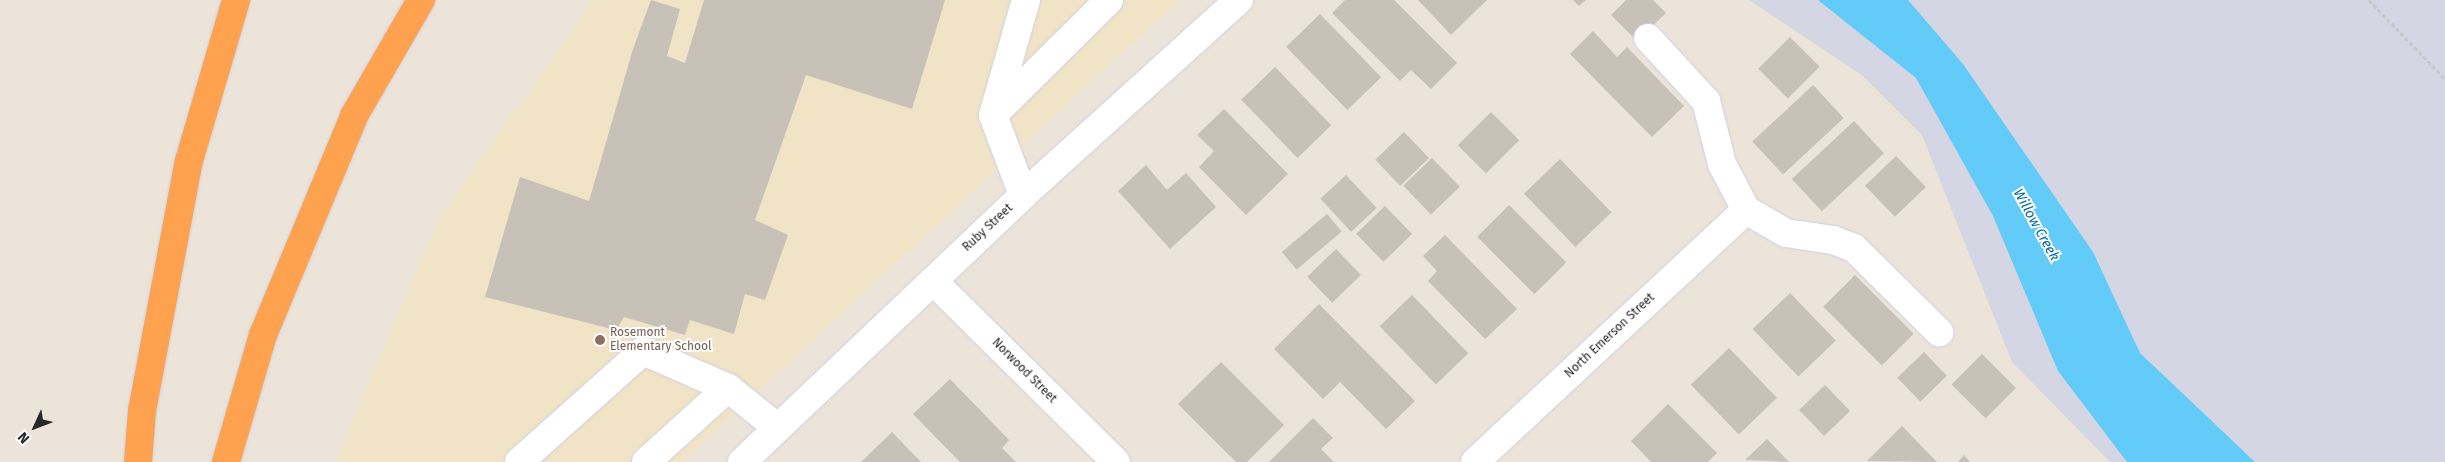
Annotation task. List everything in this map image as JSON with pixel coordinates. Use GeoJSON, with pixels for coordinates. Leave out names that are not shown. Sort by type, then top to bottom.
{"type":"FeatureCollection","features":[{"type":"Feature","properties":{"kind":"highway"},"geometry":{"type":"LineString","coordinates":[[138,462],[142,410],[189,161],[236,0]]}},
{"type":"Feature","properties":{"kind":"highway"},"geometry":{"type":"LineString","coordinates":[[226,462],[263,335],[354,116],[421,0]]}},
{"type":"Feature","properties":{"kind":"street"},"geometry":{"type":"LineString","coordinates":[[1023,195],[993,115],[1026,0]]}},
{"type":"Feature","properties":{"kind":"street"},"geometry":{"type":"LineString","coordinates":[[993,115],[1109,0]]}},
{"type":"Feature","properties":{"kind":"street","name":"Ruby Street"},"geometry":{"type":"LineString","coordinates":[[742,462],[1023,195],[1239,0]]}},
{"type":"Feature","properties":{"kind":"street"},"geometry":{"type":"LineString","coordinates":[[1648,38],[1706,101],[1722,164],[1746,210],[1786,233],[1833,240],[1854,248],[1939,332]]}},
{"type":"Feature","properties":{"kind":"street","name":"North Emerson Street"},"geometry":{"type":"LineString","coordinates":[[1475,462],[1746,210]]}},
{"type":"Feature","properties":{"kind":"street","name":"Norwood Street"},"geometry":{"type":"LineString","coordinates":[[933,281],[1116,462]]}},
{"type":"Feature","properties":{"kind":"street"},"geometry":{"type":"LineString","coordinates":[[519,462],[643,351],[728,388],[778,428]]}},
{"type":"Feature","properties":{"kind":"street"},"geometry":{"type":"LineString","coordinates":[[646,462],[728,388]]}},
{"type":"Feature","properties":{"kind":"path"},"geometry":{"type":"LineString","coordinates":[[2369,0],[2445,79]]}},
{"type":"Feature","properties":{"kind":"shaded area","name":"Rosemont Elementary School"},"geometry":{"type":"Polygon","coordinates":[[[594,0],[1179,0],[682,462],[335,462],[439,218],[594,0]]]}},
{"type":"Feature","properties":{"kind":"shaded area"},"geometry":{"type":"Polygon","coordinates":[[[1749,0],[2445,0],[2445,462],[2110,462],[2012,362],[1922,135],[1863,76],[1749,0]]]}},
{"type":"Feature","properties":{"kind":"water","name":"Willow Creek"},"geometry":{"type":"Polygon","coordinates":[[[1818,0],[1908,0],[1963,64],[2093,252],[2140,353],[2255,462],[2127,462],[2058,371],[1993,216],[1916,78],[1818,0]]]}},
{"type":"Feature","properties":{"kind":"building"},"geometry":{"type":"Polygon","coordinates":[[[651,0],[680,9],[667,56],[685,63],[704,0],[945,0],[912,109],[806,75],[755,220],[788,235],[765,300],[745,294],[734,334],[690,320],[685,335],[624,317],[616,330],[485,297],[520,177],[589,201],[633,49],[651,0]]]}},
{"type":"Feature","properties":{"kind":"building"},"geometry":{"type":"Polygon","coordinates":[[[1345,0],[1394,0],[1457,63],[1431,89],[1411,70],[1400,81],[1332,13],[1345,0]]]}},
{"type":"Feature","properties":{"kind":"building"},"geometry":{"type":"Polygon","coordinates":[[[1418,0],[1487,0],[1451,35],[1418,0]]]}},
{"type":"Feature","properties":{"kind":"building"},"geometry":{"type":"Polygon","coordinates":[[[1573,0],[1586,0],[1579,6],[1573,0]]]}},
{"type":"Feature","properties":{"kind":"building"},"geometry":{"type":"Polygon","coordinates":[[[1626,0],[1653,0],[1666,13],[1637,41],[1611,15],[1626,0]]]}},
{"type":"Feature","properties":{"kind":"building"},"geometry":{"type":"Polygon","coordinates":[[[1320,14],[1381,77],[1347,110],[1286,47],[1320,14]]]}},
{"type":"Feature","properties":{"kind":"building"},"geometry":{"type":"Polygon","coordinates":[[[1593,31],[1617,57],[1627,47],[1684,106],[1652,137],[1570,54],[1593,31]]]}},
{"type":"Feature","properties":{"kind":"building"},"geometry":{"type":"Polygon","coordinates":[[[1790,37],[1820,67],[1788,99],[1758,69],[1790,37]]]}},
{"type":"Feature","properties":{"kind":"building"},"geometry":{"type":"Polygon","coordinates":[[[1275,67],[1331,125],[1297,158],[1241,100],[1275,67]]]}},
{"type":"Feature","properties":{"kind":"building"},"geometry":{"type":"Polygon","coordinates":[[[1813,85],[1844,118],[1783,175],[1752,142],[1813,85]]]}},
{"type":"Feature","properties":{"kind":"building"},"geometry":{"type":"Polygon","coordinates":[[[1224,109],[1288,174],[1246,215],[1199,167],[1214,151],[1197,135],[1224,109]]]}},
{"type":"Feature","properties":{"kind":"building"},"geometry":{"type":"Polygon","coordinates":[[[1491,112],[1519,140],[1486,174],[1458,145],[1491,112]]]}},
{"type":"Feature","properties":{"kind":"building"},"geometry":{"type":"Polygon","coordinates":[[[1854,121],[1884,153],[1822,211],[1792,179],[1854,121]]]}},
{"type":"Feature","properties":{"kind":"building"},"geometry":{"type":"Polygon","coordinates":[[[1404,132],[1429,158],[1400,186],[1375,160],[1404,132]]]}},
{"type":"Feature","properties":{"kind":"building"},"geometry":{"type":"Polygon","coordinates":[[[1896,156],[1926,187],[1895,217],[1865,186],[1896,156]]]}},
{"type":"Feature","properties":{"kind":"building"},"geometry":{"type":"Polygon","coordinates":[[[1432,158],[1460,187],[1431,215],[1403,186],[1432,158]]]}},
{"type":"Feature","properties":{"kind":"building"},"geometry":{"type":"Polygon","coordinates":[[[1560,159],[1611,212],[1575,247],[1524,194],[1560,159]]]}},
{"type":"Feature","properties":{"kind":"building"},"geometry":{"type":"Polygon","coordinates":[[[1146,165],[1167,190],[1186,173],[1216,207],[1170,249],[1118,191],[1146,165]]]}},
{"type":"Feature","properties":{"kind":"building"},"geometry":{"type":"Polygon","coordinates":[[[1346,175],[1377,208],[1351,232],[1320,199],[1346,175]]]}},
{"type":"Feature","properties":{"kind":"building"},"geometry":{"type":"Polygon","coordinates":[[[1509,205],[1566,262],[1534,294],[1477,237],[1509,205]]]}},
{"type":"Feature","properties":{"kind":"building"},"geometry":{"type":"Polygon","coordinates":[[[1385,206],[1412,234],[1383,262],[1356,234],[1385,206]]]}},
{"type":"Feature","properties":{"kind":"building"},"geometry":{"type":"Polygon","coordinates":[[[1327,214],[1342,232],[1297,270],[1282,252],[1327,214]]]}},
{"type":"Feature","properties":{"kind":"building"},"geometry":{"type":"Polygon","coordinates":[[[1445,235],[1517,309],[1485,339],[1428,281],[1437,271],[1423,256],[1445,235]]]}},
{"type":"Feature","properties":{"kind":"building"},"geometry":{"type":"Polygon","coordinates":[[[1336,249],[1361,275],[1332,303],[1307,277],[1336,249]]]}},
{"type":"Feature","properties":{"kind":"building"},"geometry":{"type":"Polygon","coordinates":[[[1855,275],[1914,334],[1882,366],[1823,307],[1855,275]]]}},
{"type":"Feature","properties":{"kind":"building"},"geometry":{"type":"Polygon","coordinates":[[[1790,293],[1836,340],[1798,377],[1753,329],[1790,293]]]}},
{"type":"Feature","properties":{"kind":"building"},"geometry":{"type":"Polygon","coordinates":[[[1412,295],[1468,353],[1436,385],[1380,326],[1412,295]]]}},
{"type":"Feature","properties":{"kind":"building"},"geometry":{"type":"Polygon","coordinates":[[[1319,304],[1415,401],[1386,429],[1340,382],[1323,399],[1274,349],[1319,304]]]}},
{"type":"Feature","properties":{"kind":"building"},"geometry":{"type":"Polygon","coordinates":[[[1729,348],[1777,398],[1739,434],[1691,385],[1729,348]]]}},
{"type":"Feature","properties":{"kind":"building"},"geometry":{"type":"Polygon","coordinates":[[[1924,352],[1947,376],[1920,401],[1897,378],[1924,352]]]}},
{"type":"Feature","properties":{"kind":"building"},"geometry":{"type":"Polygon","coordinates":[[[1982,354],[2016,388],[1986,418],[1952,384],[1982,354]]]}},
{"type":"Feature","properties":{"kind":"building"},"geometry":{"type":"Polygon","coordinates":[[[1221,362],[1284,425],[1247,462],[1236,462],[1178,404],[1221,362]]]}},
{"type":"Feature","properties":{"kind":"building"},"geometry":{"type":"Polygon","coordinates":[[[950,379],[1009,440],[1002,448],[1016,462],[960,462],[913,414],[950,379]]]}},
{"type":"Feature","properties":{"kind":"building"},"geometry":{"type":"Polygon","coordinates":[[[1825,385],[1850,411],[1824,436],[1799,410],[1825,385]]]}},
{"type":"Feature","properties":{"kind":"building"},"geometry":{"type":"Polygon","coordinates":[[[1668,404],[1717,453],[1708,462],[1651,462],[1631,441],[1668,404]]]}},
{"type":"Feature","properties":{"kind":"building"},"geometry":{"type":"Polygon","coordinates":[[[1313,418],[1333,438],[1321,449],[1334,462],[1269,462],[1313,418]]]}},
{"type":"Feature","properties":{"kind":"building"},"geometry":{"type":"Polygon","coordinates":[[[1902,426],[1937,462],[1867,461],[1902,426]]]}},
{"type":"Feature","properties":{"kind":"building"},"geometry":{"type":"Polygon","coordinates":[[[892,432],[921,462],[861,462],[892,432]]]}},
{"type":"Feature","properties":{"kind":"building"},"geometry":{"type":"Polygon","coordinates":[[[1767,439],[1789,462],[1745,460],[1767,439]]]}},
{"type":"Feature","properties":{"kind":"building"},"geometry":{"type":"Polygon","coordinates":[[[1964,455],[1970,462],[1958,462],[1964,455]]]}},
{"type":"Feature","properties":{"kind":"place","name":"Rosemont Elementary School"},"geometry":{"type":"Point","coordinates":[600,340]}}]}
